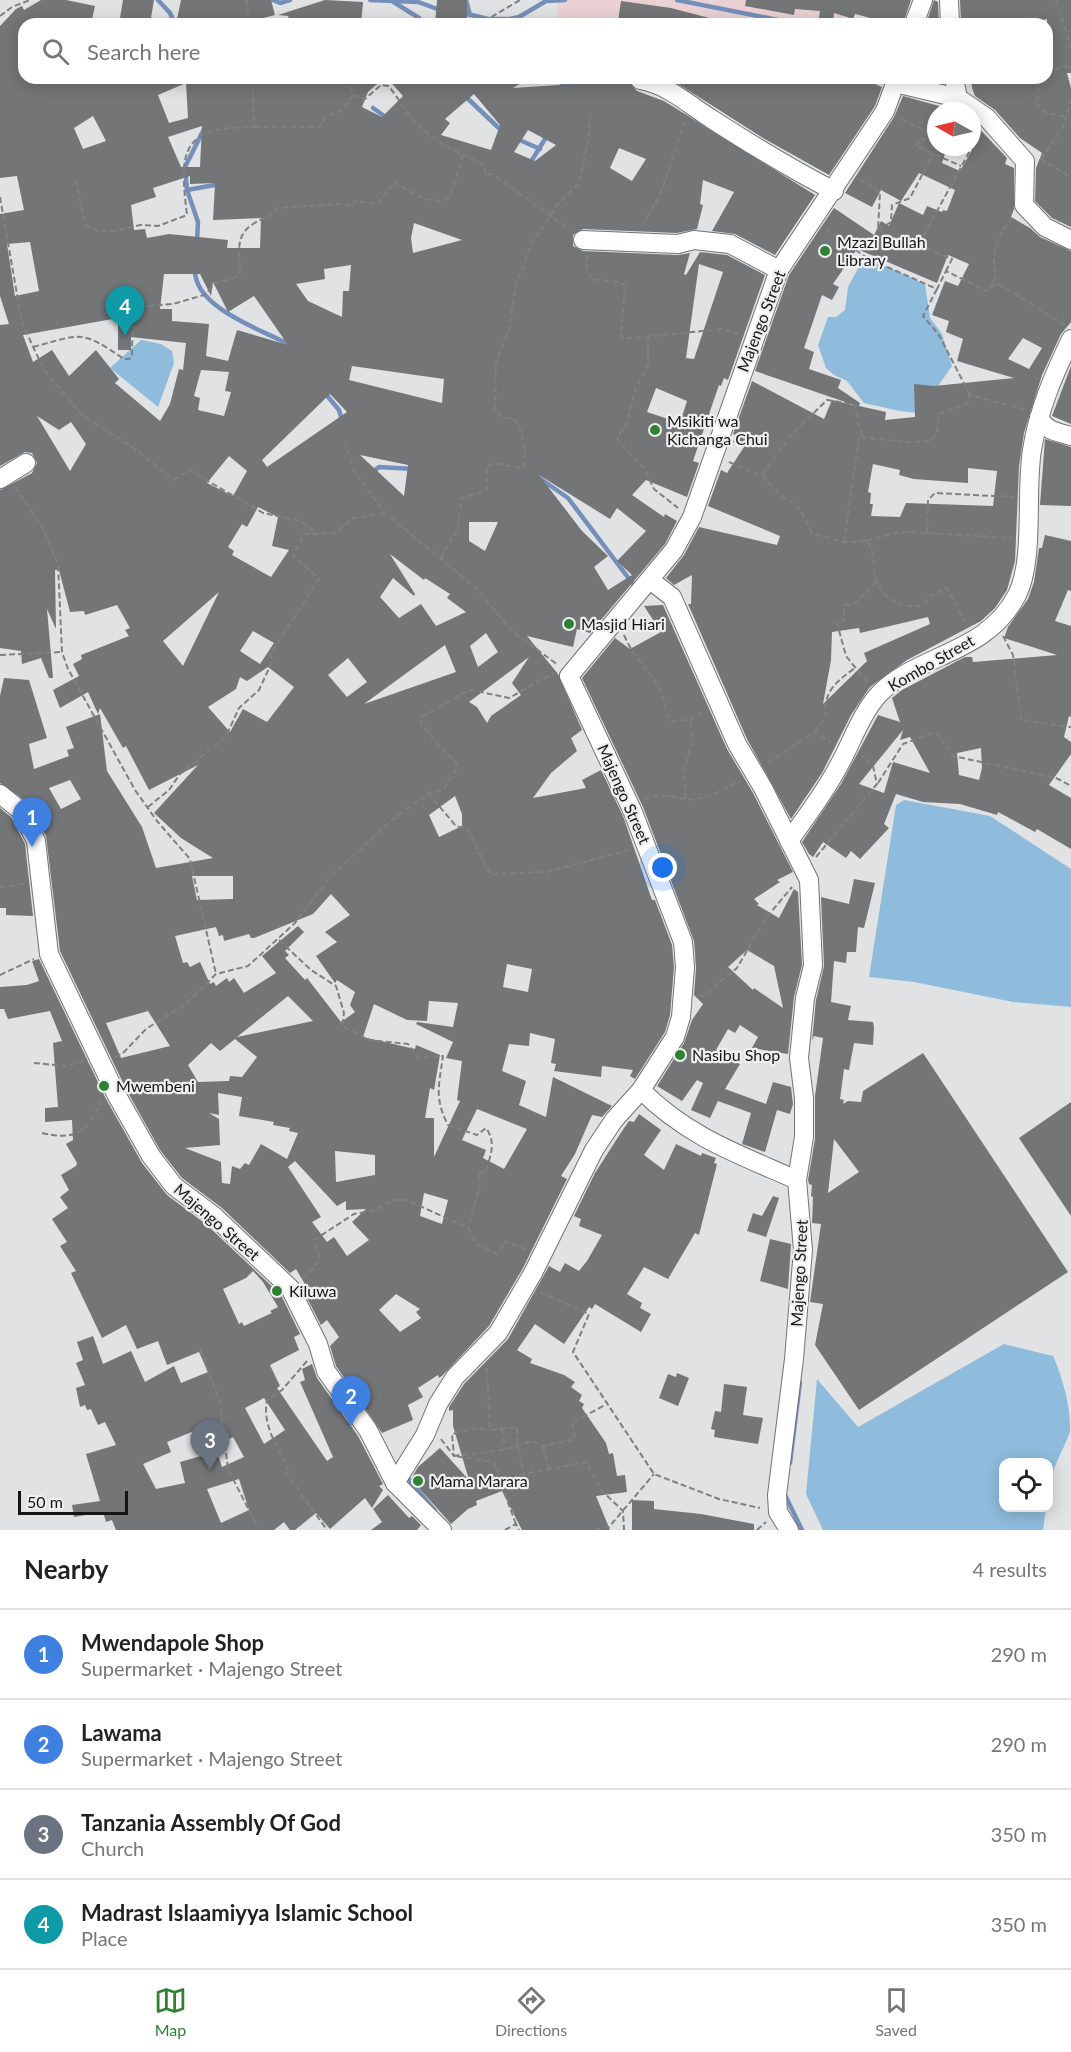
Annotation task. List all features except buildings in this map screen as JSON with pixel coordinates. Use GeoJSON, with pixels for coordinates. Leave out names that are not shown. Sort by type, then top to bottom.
{"type":"FeatureCollection","features":[{"type":"Feature","properties":{"kind":"street"},"geometry":{"type":"LineString","coordinates":[[916,18],[923,0]]}},
{"type":"Feature","properties":{"kind":"street"},"geometry":{"type":"LineString","coordinates":[[949,0],[950,18]]}},
{"type":"Feature","properties":{"kind":"street"},"geometry":{"type":"LineString","coordinates":[[656,84],[834,191]]}},
{"type":"Feature","properties":{"kind":"street","name":"Majengo Street"},"geometry":{"type":"LineString","coordinates":[[395,1483],[425,1435],[429,1422],[454,1377],[498,1333],[537,1266],[594,1150],[614,1120],[641,1090],[675,1037],[681,1017],[685,967],[683,942],[633,812],[564,670],[619,618],[674,550],[692,516],[753,338],[779,270],[847,172],[885,111],[895,84]]}},
{"type":"Feature","properties":{"kind":"street"},"geometry":{"type":"LineString","coordinates":[[926,84],[956,88],[1033,160],[1024,205],[1045,227],[1071,240]]}},
{"type":"Feature","properties":{"kind":"street"},"geometry":{"type":"LineString","coordinates":[[583,240],[678,244],[694,240],[730,244],[779,270]]}},
{"type":"Feature","properties":{"kind":"street","name":"Kombo Street"},"geometry":{"type":"LineString","coordinates":[[789,841],[820,797],[866,712],[878,695],[894,681],[959,650],[973,640],[1005,615],[1018,592],[1025,569],[1031,451],[1039,417],[1053,376],[1071,339]]}},
{"type":"Feature","properties":{"kind":"street"},"geometry":{"type":"LineString","coordinates":[[1039,417],[1043,426],[1071,436]]}},
{"type":"Feature","properties":{"kind":"street"},"geometry":{"type":"LineString","coordinates":[[3,477],[26,463]]}},
{"type":"Feature","properties":{"kind":"street","name":"Majengo Street"},"geometry":{"type":"LineString","coordinates":[[650,580],[672,597],[737,744],[754,772],[809,880],[813,966],[805,998],[799,1058],[804,1098],[804,1137],[797,1180],[803,1250],[792,1379],[777,1495],[778,1512]]}},
{"type":"Feature","properties":{"kind":"street","name":"Majengo Street"},"geometry":{"type":"LineString","coordinates":[[0,794],[20,810],[36,841],[42,882],[43,924],[49,954],[116,1094],[151,1156],[174,1186],[214,1216],[290,1288],[318,1344],[326,1371],[368,1430],[395,1483],[442,1530]]}},
{"type":"Feature","properties":{"kind":"street"},"geometry":{"type":"LineString","coordinates":[[641,1090],[695,1134],[732,1154],[797,1180]]}},
{"type":"Feature","properties":{"kind":"street"},"geometry":{"type":"LineString","coordinates":[[778,1512],[789,1530]]}},
{"type":"Feature","properties":{"kind":"path"},"geometry":{"type":"LineString","coordinates":[[0,16],[12,7],[30,0]]}},
{"type":"Feature","properties":{"kind":"path"},"geometry":{"type":"LineString","coordinates":[[247,0],[248,18]]}},
{"type":"Feature","properties":{"kind":"path"},"geometry":{"type":"LineString","coordinates":[[490,18],[520,0]]}},
{"type":"Feature","properties":{"kind":"path"},"geometry":{"type":"LineString","coordinates":[[1056,0],[1071,48]]}},
{"type":"Feature","properties":{"kind":"path"},"geometry":{"type":"LineString","coordinates":[[1053,71],[1065,66],[1071,68]]}},
{"type":"Feature","properties":{"kind":"path"},"geometry":{"type":"LineString","coordinates":[[252,84],[254,127]]}},
{"type":"Feature","properties":{"kind":"path"},"geometry":{"type":"LineString","coordinates":[[348,84],[354,95],[365,99],[381,86],[388,86],[418,124],[446,147],[483,164],[486,175],[494,174],[583,240],[587,268],[592,279],[625,285],[621,337],[627,340],[722,329],[753,338]]}},
{"type":"Feature","properties":{"kind":"path"},"geometry":{"type":"LineString","coordinates":[[1037,84],[1039,96],[1035,101],[1039,108],[1044,113],[1064,116]]}},
{"type":"Feature","properties":{"kind":"path"},"geometry":{"type":"LineString","coordinates":[[76,180],[85,225],[98,231],[140,225],[158,226],[187,216],[183,165],[199,136],[212,130],[254,127],[319,127],[326,116],[342,110],[354,95]]}},
{"type":"Feature","properties":{"kind":"path"},"geometry":{"type":"LineString","coordinates":[[1071,100],[1064,116],[1063,127],[1033,160],[1071,177]]}},
{"type":"Feature","properties":{"kind":"path"},"geometry":{"type":"LineString","coordinates":[[632,241],[660,195],[673,150],[692,104]]}},
{"type":"Feature","properties":{"kind":"path"},"geometry":{"type":"LineString","coordinates":[[885,111],[927,130],[924,140],[920,138],[916,146],[927,151]]}},
{"type":"Feature","properties":{"kind":"path"},"geometry":{"type":"LineString","coordinates":[[442,559],[443,553],[457,530],[462,498],[487,490],[487,465],[500,464],[520,468],[524,465],[525,447],[519,426],[515,420],[500,416],[495,409],[496,361],[509,330],[512,300],[532,243],[558,204],[579,183],[589,136],[590,116]]}},
{"type":"Feature","properties":{"kind":"path"},"geometry":{"type":"LineString","coordinates":[[33,347],[77,336],[87,337],[124,359],[129,359],[132,356],[134,307],[173,304],[204,295],[215,284],[233,278],[240,273],[238,246],[242,234],[254,223],[270,217],[277,208],[341,204],[352,206],[355,201],[377,204],[395,182],[432,200],[441,201],[450,196],[463,155]]}},
{"type":"Feature","properties":{"kind":"path"},"geometry":{"type":"LineString","coordinates":[[878,230],[891,222],[892,205],[910,198],[932,156]]}},
{"type":"Feature","properties":{"kind":"path"},"geometry":{"type":"LineString","coordinates":[[938,156],[961,166]]}},
{"type":"Feature","properties":{"kind":"path"},"geometry":{"type":"LineString","coordinates":[[878,230],[917,248],[967,156]]}},
{"type":"Feature","properties":{"kind":"path"},"geometry":{"type":"LineString","coordinates":[[847,172],[880,192],[878,230]]}},
{"type":"Feature","properties":{"kind":"path"},"geometry":{"type":"LineString","coordinates":[[0,197],[22,323],[44,370],[82,415],[131,446],[174,480],[189,470],[263,513],[300,521],[317,533]]}},
{"type":"Feature","properties":{"kind":"path"},"geometry":{"type":"LineString","coordinates":[[987,291],[996,277],[993,263],[997,242],[1011,219],[1024,205]]}},
{"type":"Feature","properties":{"kind":"path"},"geometry":{"type":"LineString","coordinates":[[813,220],[867,258],[937,289]]}},
{"type":"Feature","properties":{"kind":"path"},"geometry":{"type":"LineString","coordinates":[[862,436],[905,442],[931,441],[937,432],[939,414],[968,403],[970,395],[939,335],[923,316],[952,259],[919,245]]}},
{"type":"Feature","properties":{"kind":"path"},"geometry":{"type":"LineString","coordinates":[[946,271],[987,291]]}},
{"type":"Feature","properties":{"kind":"path"},"geometry":{"type":"LineString","coordinates":[[987,291],[997,283],[1044,310],[1071,329]]}},
{"type":"Feature","properties":{"kind":"path"},"geometry":{"type":"LineString","coordinates":[[648,336],[648,366],[636,387],[626,424],[618,436],[618,441],[644,468],[654,489],[692,516]]}},
{"type":"Feature","properties":{"kind":"path"},"geometry":{"type":"LineString","coordinates":[[970,395],[1029,411],[1039,417]]}},
{"type":"Feature","properties":{"kind":"path"},"geometry":{"type":"LineString","coordinates":[[762,476],[792,434],[827,400],[853,404],[857,410],[857,427],[862,436]]}},
{"type":"Feature","properties":{"kind":"path"},"geometry":{"type":"LineString","coordinates":[[844,542],[857,441],[862,436]]}},
{"type":"Feature","properties":{"kind":"path"},"geometry":{"type":"LineString","coordinates":[[345,441],[354,471],[385,513],[477,589],[512,631],[564,670]]}},
{"type":"Feature","properties":{"kind":"path"},"geometry":{"type":"LineString","coordinates":[[712,456],[753,470],[799,508],[812,533],[844,542],[867,541],[894,533],[1027,538]]}},
{"type":"Feature","properties":{"kind":"path"},"geometry":{"type":"LineString","coordinates":[[3,477],[44,530],[58,564],[62,652],[98,726],[148,807],[190,859],[216,974]]}},
{"type":"Feature","properties":{"kind":"path"},"geometry":{"type":"LineString","coordinates":[[927,533],[928,500],[935,493],[1027,498]]}},
{"type":"Feature","properties":{"kind":"path"},"geometry":{"type":"LineString","coordinates":[[148,807],[170,790],[180,774],[221,741],[228,732],[239,708],[259,690],[272,662],[270,655],[276,643],[319,578],[293,556],[304,534],[335,533],[354,518],[385,513]]}},
{"type":"Feature","properties":{"kind":"path"},"geometry":{"type":"LineString","coordinates":[[867,541],[871,546],[876,582],[894,602],[912,606],[925,604],[928,597],[947,588],[973,640]]}},
{"type":"Feature","properties":{"kind":"path"},"geometry":{"type":"LineString","coordinates":[[876,582],[854,604],[844,605],[844,620],[837,623],[846,656],[878,695]]}},
{"type":"Feature","properties":{"kind":"path"},"geometry":{"type":"LineString","coordinates":[[619,618],[632,653],[659,688],[666,714],[675,722],[690,720],[718,700]]}},
{"type":"Feature","properties":{"kind":"path"},"geometry":{"type":"LineString","coordinates":[[1005,629],[1003,637],[1013,655],[1021,720],[1071,727]]}},
{"type":"Feature","properties":{"kind":"path"},"geometry":{"type":"LineString","coordinates":[[0,656],[62,652]]}},
{"type":"Feature","properties":{"kind":"path"},"geometry":{"type":"LineString","coordinates":[[633,812],[636,805],[645,798],[662,793],[686,799],[713,795],[754,772],[815,732],[826,717],[824,707],[832,685],[855,668]]}},
{"type":"Feature","properties":{"kind":"path"},"geometry":{"type":"LineString","coordinates":[[34,1063],[66,1066],[98,1057],[112,1059],[123,1053],[146,1029],[187,1003],[216,974],[248,966],[279,940],[308,909],[330,877],[391,821],[428,793],[443,790],[447,780],[459,768],[421,724],[422,717],[445,702],[472,690],[509,698],[550,675],[564,670]]}},
{"type":"Feature","properties":{"kind":"path"},"geometry":{"type":"LineString","coordinates":[[686,799],[684,772],[693,740],[690,720]]}},
{"type":"Feature","properties":{"kind":"path"},"geometry":{"type":"LineString","coordinates":[[815,732],[846,751]]}},
{"type":"Feature","properties":{"kind":"path"},"geometry":{"type":"LineString","coordinates":[[877,784],[903,744],[936,732],[953,756],[1056,778],[1071,786]]}},
{"type":"Feature","properties":{"kind":"path"},"geometry":{"type":"LineString","coordinates":[[428,793],[456,826],[468,829],[475,849],[483,856],[490,873],[532,873],[567,868],[646,846]]}},
{"type":"Feature","properties":{"kind":"path"},"geometry":{"type":"LineString","coordinates":[[0,887],[42,882]]}},
{"type":"Feature","properties":{"kind":"path"},"geometry":{"type":"LineString","coordinates":[[279,940],[311,970],[336,986],[344,1013],[342,1026],[369,1040],[408,1044],[418,1058],[443,1056],[437,1095],[439,1107],[448,1125],[477,1136],[486,1128],[492,1136],[493,1150],[485,1173],[479,1171],[478,1173],[480,1185],[468,1228]]}},
{"type":"Feature","properties":{"kind":"path"},"geometry":{"type":"LineString","coordinates":[[0,975],[28,961],[49,954]]}},
{"type":"Feature","properties":{"kind":"path"},"geometry":{"type":"LineString","coordinates":[[42,1133],[66,1137],[75,1135],[92,1121],[103,1101],[116,1094]]}},
{"type":"Feature","properties":{"kind":"path"},"geometry":{"type":"LineString","coordinates":[[290,1288],[318,1264],[320,1259],[314,1240],[354,1214],[373,1211],[394,1200],[407,1200],[468,1228],[478,1245],[497,1254],[506,1241],[539,1256],[537,1266]]}},
{"type":"Feature","properties":{"kind":"path"},"geometry":{"type":"LineString","coordinates":[[526,1285],[589,1314],[573,1352],[606,1405],[654,1474],[719,1499],[778,1512]]}},
{"type":"Feature","properties":{"kind":"path"},"geometry":{"type":"LineString","coordinates":[[318,1344],[282,1390],[267,1400],[265,1408],[268,1428],[288,1468],[284,1470],[316,1518],[327,1530]]}},
{"type":"Feature","properties":{"kind":"path"},"geometry":{"type":"LineString","coordinates":[[200,1349],[220,1403],[228,1470],[259,1530]]}},
{"type":"Feature","properties":{"kind":"path"},"geometry":{"type":"LineString","coordinates":[[483,1350],[487,1359],[490,1430]]}},
{"type":"Feature","properties":{"kind":"path"},"geometry":{"type":"LineString","coordinates":[[454,1456],[505,1450],[517,1443],[531,1440],[543,1446],[575,1439],[572,1423],[606,1405]]}},
{"type":"Feature","properties":{"kind":"path"},"geometry":{"type":"LineString","coordinates":[[429,1422],[454,1456],[494,1462],[505,1500],[519,1530]]}},
{"type":"Feature","properties":{"kind":"path"},"geometry":{"type":"LineString","coordinates":[[454,1456],[452,1434],[478,1428],[490,1430],[518,1427],[517,1443],[524,1474]]}},
{"type":"Feature","properties":{"kind":"path"},"geometry":{"type":"LineString","coordinates":[[502,1429],[505,1450]]}},
{"type":"Feature","properties":{"kind":"path"},"geometry":{"type":"LineString","coordinates":[[543,1446],[549,1470]]}},
{"type":"Feature","properties":{"kind":"path"},"geometry":{"type":"LineString","coordinates":[[501,1484],[524,1474],[586,1462],[595,1474],[602,1490],[623,1511],[624,1530]]}},
{"type":"Feature","properties":{"kind":"path"},"geometry":{"type":"LineString","coordinates":[[595,1530],[609,1527],[654,1474]]}},
{"type":"Feature","properties":{"kind":"path"},"geometry":{"type":"LineString","coordinates":[[506,1530],[516,1524]]}},
{"type":"Feature","properties":{"kind":"shaded area"},"geometry":{"type":"Polygon","coordinates":[[[557,0],[711,0],[710,7],[706,8],[710,9],[713,0],[847,0],[845,18],[558,18],[557,0]]]}},
{"type":"Feature","properties":{"kind":"shaded area"},"geometry":{"type":"Polygon","coordinates":[[[872,260],[925,284],[930,318],[942,334],[952,366],[938,386],[927,414],[864,403],[847,381],[826,368],[818,345],[828,317],[836,317],[845,310],[848,287],[862,261],[872,260]]]}},
{"type":"Feature","properties":{"kind":"shaded area"},"geometry":{"type":"Polygon","coordinates":[[[141,340],[161,344],[172,351],[174,363],[158,407],[110,368],[141,340]]]}},
{"type":"Feature","properties":{"kind":"shaded area"},"geometry":{"type":"Polygon","coordinates":[[[904,800],[990,816],[1071,869],[1071,1007],[1013,1002],[914,982],[869,977],[896,805],[904,800]]]}},
{"type":"Feature","properties":{"kind":"shaded area"},"geometry":{"type":"Polygon","coordinates":[[[1004,1344],[1053,1356],[1068,1403],[1070,1432],[1053,1473],[1053,1458],[999,1458],[999,1512],[1045,1512],[1043,1530],[823,1530],[806,1494],[817,1379],[858,1427],[1004,1344]]]}},
{"type":"Feature","properties":{"kind":"waterway"},"geometry":{"type":"LineString","coordinates":[[158,0],[172,18]]}},
{"type":"Feature","properties":{"kind":"waterway"},"geometry":{"type":"LineString","coordinates":[[273,0],[280,3],[290,0]]}},
{"type":"Feature","properties":{"kind":"waterway"},"geometry":{"type":"LineString","coordinates":[[370,0],[418,2],[440,10]]}},
{"type":"Feature","properties":{"kind":"waterway"},"geometry":{"type":"LineString","coordinates":[[466,0],[470,15]]}},
{"type":"Feature","properties":{"kind":"waterway"},"geometry":{"type":"LineString","coordinates":[[514,18],[546,1],[565,0]]}},
{"type":"Feature","properties":{"kind":"waterway"},"geometry":{"type":"LineString","coordinates":[[677,0],[768,18]]}},
{"type":"Feature","properties":{"kind":"waterway"},"geometry":{"type":"LineString","coordinates":[[392,1],[419,18]]}},
{"type":"Feature","properties":{"kind":"waterway"},"geometry":{"type":"LineString","coordinates":[[463,13],[484,18]]}},
{"type":"Feature","properties":{"kind":"waterway"},"geometry":{"type":"LineString","coordinates":[[561,88],[562,84]]}},
{"type":"Feature","properties":{"kind":"waterway"},"geometry":{"type":"LineString","coordinates":[[465,96],[503,132]]}},
{"type":"Feature","properties":{"kind":"waterway"},"geometry":{"type":"LineString","coordinates":[[373,108],[387,118]]}},
{"type":"Feature","properties":{"kind":"waterway"},"geometry":{"type":"LineString","coordinates":[[197,241],[198,222],[187,190],[185,167],[205,127]]}},
{"type":"Feature","properties":{"kind":"waterway"},"geometry":{"type":"LineString","coordinates":[[529,165],[548,134]]}},
{"type":"Feature","properties":{"kind":"waterway"},"geometry":{"type":"LineString","coordinates":[[515,138],[540,149]]}},
{"type":"Feature","properties":{"kind":"waterway"},"geometry":{"type":"LineString","coordinates":[[187,190],[220,184]]}},
{"type":"Feature","properties":{"kind":"waterway"},"geometry":{"type":"LineString","coordinates":[[195,270],[198,284],[206,296],[218,306],[248,325],[290,345]]}},
{"type":"Feature","properties":{"kind":"waterway"},"geometry":{"type":"LineString","coordinates":[[324,392],[339,410],[342,420]]}},
{"type":"Feature","properties":{"kind":"waterway"},"geometry":{"type":"LineString","coordinates":[[373,472],[379,467],[413,469]]}},
{"type":"Feature","properties":{"kind":"waterway"},"geometry":{"type":"LineString","coordinates":[[535,475],[568,498],[636,588]]}},
{"type":"Feature","properties":{"kind":"waterway"},"geometry":{"type":"LineString","coordinates":[[790,1463],[800,1382]]}},
{"type":"Feature","properties":{"kind":"waterway"},"geometry":{"type":"LineString","coordinates":[[406,1476],[435,1511]]}},
{"type":"Feature","properties":{"kind":"waterway"},"geometry":{"type":"LineString","coordinates":[[785,1495],[802,1530]]}},
{"type":"Feature","properties":{"kind":"place","name":"Mzazi Bullah Library"},"geometry":{"type":"Point","coordinates":[825,251]}},
{"type":"Feature","properties":{"kind":"place","name":"Madrast Islaamiyya Islamic School"},"geometry":{"type":"Point","coordinates":[125,336]}},
{"type":"Feature","properties":{"kind":"place","name":"Msikiti wa Kichanga Chui"},"geometry":{"type":"Point","coordinates":[655,430]}},
{"type":"Feature","properties":{"kind":"place","name":"Masjid Hiari"},"geometry":{"type":"Point","coordinates":[569,624]}},
{"type":"Feature","properties":{"kind":"place","name":"Mwendapole Shop"},"geometry":{"type":"Point","coordinates":[32,847]}},
{"type":"Feature","properties":{"kind":"place","name":"Nasibu Shop"},"geometry":{"type":"Point","coordinates":[680,1055]}},
{"type":"Feature","properties":{"kind":"place","name":"Mwembeni"},"geometry":{"type":"Point","coordinates":[104,1086]}},
{"type":"Feature","properties":{"kind":"place","name":"Kiluwa"},"geometry":{"type":"Point","coordinates":[277,1291]}},
{"type":"Feature","properties":{"kind":"place","name":"Lawama"},"geometry":{"type":"Point","coordinates":[351,1426]}},
{"type":"Feature","properties":{"kind":"place","name":"Tanzania Assembly Of God"},"geometry":{"type":"Point","coordinates":[210,1470]}},
{"type":"Feature","properties":{"kind":"place","name":"Mama Marara"},"geometry":{"type":"Point","coordinates":[418,1481]}}]}
